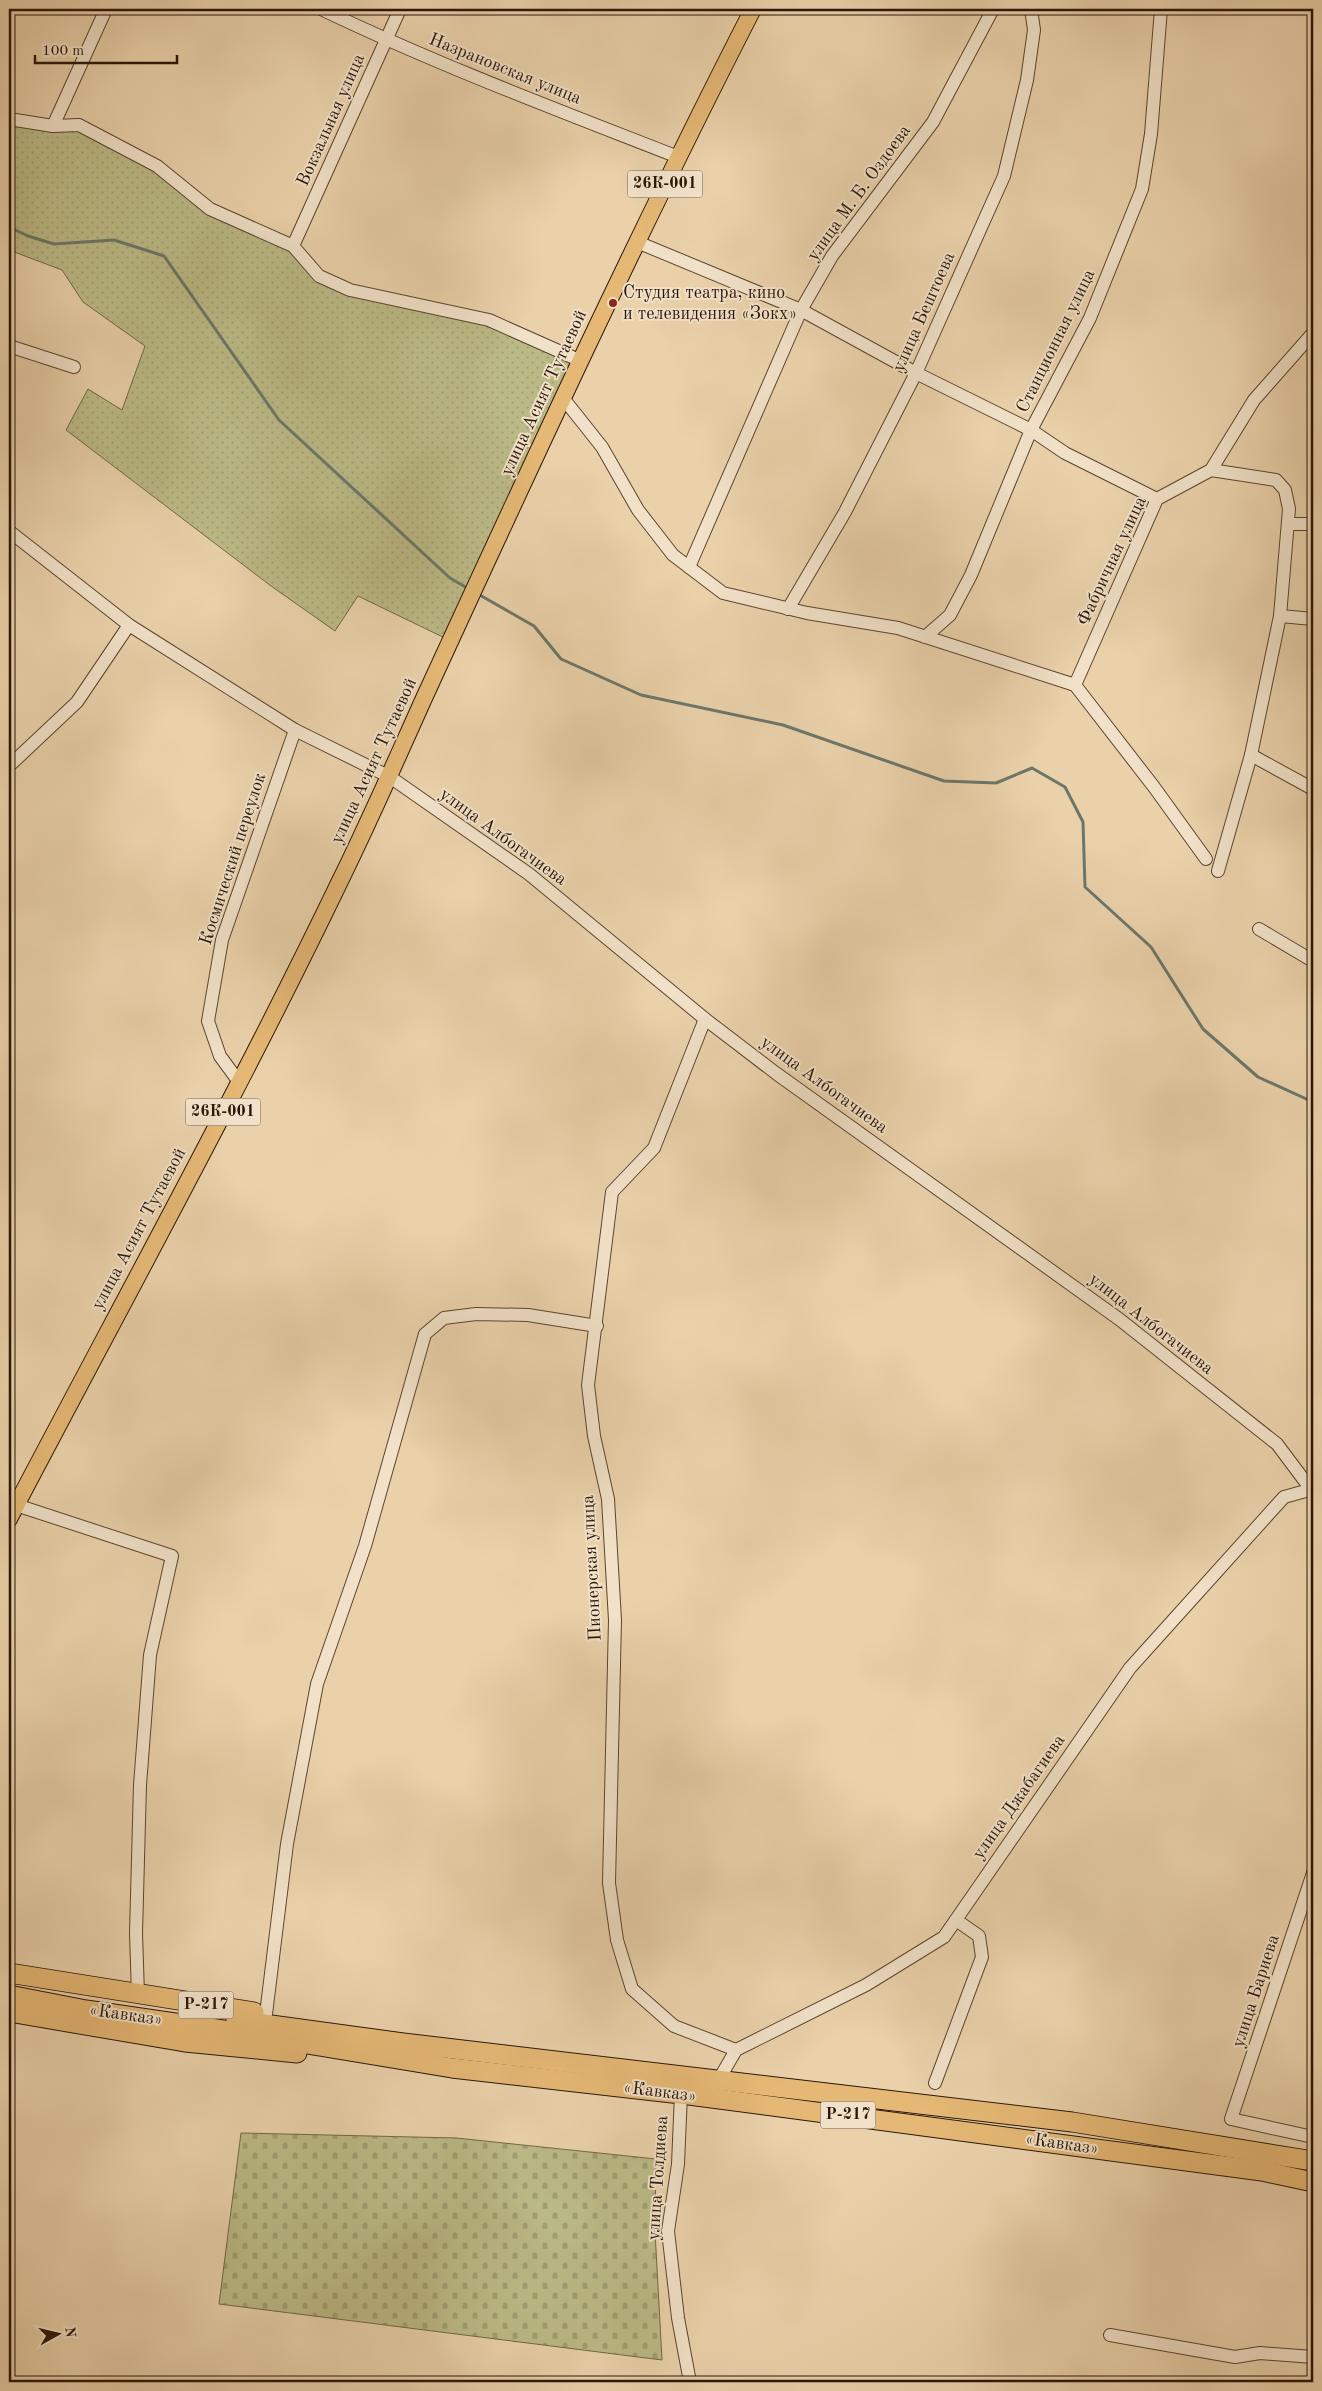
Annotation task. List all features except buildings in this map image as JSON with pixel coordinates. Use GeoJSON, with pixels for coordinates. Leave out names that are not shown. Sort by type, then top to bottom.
{"type":"FeatureCollection","features":[{"type":"Feature","properties":{"kind":"highway","name":"Р-217"},"geometry":{"type":"LineString","coordinates":[[9,1973],[266,2014],[402,2043]]}},
{"type":"Feature","properties":{"kind":"highway","name":"«Кавказ»"},"geometry":{"type":"LineString","coordinates":[[9,1982],[381,2057],[452,2068],[681,2094],[1207,2163],[1262,2171],[1313,2182]]}},
{"type":"Feature","properties":{"kind":"highway","name":"«Кавказ»"},"geometry":{"type":"LineString","coordinates":[[9,1995],[86,2010],[402,2043],[1072,2122],[1313,2161]]}},
{"type":"Feature","properties":{"kind":"highway"},"geometry":{"type":"LineString","coordinates":[[9,2012],[185,2042],[281,2052],[381,2057]]}},
{"type":"Feature","properties":{"kind":"main road","name":"улица Асият Тутаевой"},"geometry":{"type":"LineString","coordinates":[[12,1512],[239,1082],[390,777],[563,398],[678,157],[752,9]]}},
{"type":"Feature","properties":{"kind":"street"},"geometry":{"type":"LineString","coordinates":[[53,126],[106,9]]}},
{"type":"Feature","properties":{"kind":"street","name":"Назрановская улица"},"geometry":{"type":"LineString","coordinates":[[321,9],[386,40],[513,93],[678,157]]}},
{"type":"Feature","properties":{"kind":"street","name":"Вокзальная улица"},"geometry":{"type":"LineString","coordinates":[[293,246],[400,9]]}},
{"type":"Feature","properties":{"kind":"street","name":"улица М. Б. Оздоева"},"geometry":{"type":"LineString","coordinates":[[689,567],[801,310],[832,256],[933,122],[993,9]]}},
{"type":"Feature","properties":{"kind":"street","name":"улица Бештоева"},"geometry":{"type":"LineString","coordinates":[[788,609],[845,512],[916,373],[1004,176],[1027,80],[1034,30],[1031,9]]}},
{"type":"Feature","properties":{"kind":"street","name":"Станционная улица"},"geometry":{"type":"LineString","coordinates":[[925,637],[950,615],[971,575],[1032,430],[1090,318],[1142,189],[1151,134],[1161,9]]}},
{"type":"Feature","properties":{"kind":"street"},"geometry":{"type":"LineString","coordinates":[[9,119],[53,126],[79,125],[157,166],[210,209],[293,246],[319,276],[350,290],[489,320],[581,361]]}},
{"type":"Feature","properties":{"kind":"street"},"geometry":{"type":"LineString","coordinates":[[637,242],[801,310],[916,373],[1032,430],[1065,453],[1157,499]]}},
{"type":"Feature","properties":{"kind":"street"},"geometry":{"type":"LineString","coordinates":[[1218,871],[1251,755],[1280,616],[1288,524],[1287,497],[1278,481],[1270,478],[1211,470],[1254,400],[1313,333]]}},
{"type":"Feature","properties":{"kind":"street"},"geometry":{"type":"LineString","coordinates":[[9,346],[74,367]]}},
{"type":"Feature","properties":{"kind":"street"},"geometry":{"type":"LineString","coordinates":[[563,398],[602,447],[638,510],[673,555],[723,593],[788,609],[898,628],[1075,685],[1149,780],[1206,859]]}},
{"type":"Feature","properties":{"kind":"street","name":"Фабричная улица"},"geometry":{"type":"LineString","coordinates":[[1075,685],[1157,499],[1211,470]]}},
{"type":"Feature","properties":{"kind":"street"},"geometry":{"type":"LineString","coordinates":[[1288,524],[1313,524]]}},
{"type":"Feature","properties":{"kind":"street","name":"улица Албогачиева"},"geometry":{"type":"LineString","coordinates":[[9,531],[129,625],[295,730],[390,777],[529,874],[705,1019],[777,1074],[1118,1319],[1277,1444],[1313,1490]]}},
{"type":"Feature","properties":{"kind":"street"},"geometry":{"type":"LineString","coordinates":[[1280,616],[1313,619]]}},
{"type":"Feature","properties":{"kind":"street"},"geometry":{"type":"LineString","coordinates":[[9,766],[77,702],[129,625]]}},
{"type":"Feature","properties":{"kind":"street","name":"Космический переулок"},"geometry":{"type":"LineString","coordinates":[[239,1082],[220,1056],[208,1021],[222,940],[295,730]]}},
{"type":"Feature","properties":{"kind":"street"},"geometry":{"type":"LineString","coordinates":[[1251,755],[1313,789]]}},
{"type":"Feature","properties":{"kind":"street"},"geometry":{"type":"LineString","coordinates":[[1259,929],[1313,961]]}},
{"type":"Feature","properties":{"kind":"street","name":"Пионерская улица"},"geometry":{"type":"LineString","coordinates":[[705,1019],[654,1148],[612,1192],[597,1326],[588,1385],[594,1436],[608,1499],[615,1620],[609,1883],[617,1940],[632,1989],[674,2026],[736,2050]]}},
{"type":"Feature","properties":{"kind":"street"},"geometry":{"type":"LineString","coordinates":[[266,2014],[287,1844],[317,1684],[365,1546],[425,1334],[444,1318],[476,1314],[528,1315],[597,1326]]}},
{"type":"Feature","properties":{"kind":"street","name":"улица Джабагиева"},"geometry":{"type":"LineString","coordinates":[[736,2050],[866,1985],[944,1938],[1130,1668],[1284,1497],[1313,1490]]}},
{"type":"Feature","properties":{"kind":"street"},"geometry":{"type":"LineString","coordinates":[[12,1512],[172,1556],[149,1664],[140,1785],[136,1933],[138,1994]]}},
{"type":"Feature","properties":{"kind":"street","name":"улица Бариева"},"geometry":{"type":"LineString","coordinates":[[1313,1872],[1231,2120],[1313,2137]]}},
{"type":"Feature","properties":{"kind":"street"},"geometry":{"type":"LineString","coordinates":[[935,2083],[982,1957],[979,1936],[956,1920]]}},
{"type":"Feature","properties":{"kind":"street"},"geometry":{"type":"LineString","coordinates":[[718,2081],[736,2050]]}},
{"type":"Feature","properties":{"kind":"street","name":"улица Толдиева"},"geometry":{"type":"LineString","coordinates":[[681,2094],[678,2164],[668,2231],[678,2318],[690,2382]]}},
{"type":"Feature","properties":{"kind":"street"},"geometry":{"type":"LineString","coordinates":[[1110,2335],[1235,2357],[1260,2354],[1313,2357]]}},
{"type":"Feature","properties":{"kind":"green space"},"geometry":{"type":"Polygon","coordinates":[[[9,119],[79,125],[157,166],[210,209],[293,246],[319,276],[489,320],[581,361],[451,641],[358,596],[335,631],[271,586],[66,430],[88,389],[122,410],[145,346],[83,302],[62,270],[9,250],[9,119]]]}},
{"type":"Feature","properties":{"kind":"green space"},"geometry":{"type":"Polygon","coordinates":[[[241,2133],[456,2138],[656,2159],[655,2231],[662,2360],[219,2304],[241,2133]]]}},
{"type":"Feature","properties":{"kind":"waterway"},"geometry":{"type":"LineString","coordinates":[[9,227],[28,236],[54,244],[114,240],[164,256],[279,420],[450,578],[469,589]]}},
{"type":"Feature","properties":{"kind":"waterway"},"geometry":{"type":"LineString","coordinates":[[478,594],[534,626],[561,659],[641,695],[783,725],[944,781],[996,783],[1032,768],[1065,787],[1083,822],[1085,887],[1151,947],[1203,1029],[1258,1077],[1313,1102]]}},
{"type":"Feature","properties":{"kind":"place","name":"Студия театра, кино и телевидения «Зокх»"},"geometry":{"type":"Point","coordinates":[613,303]}}]}
